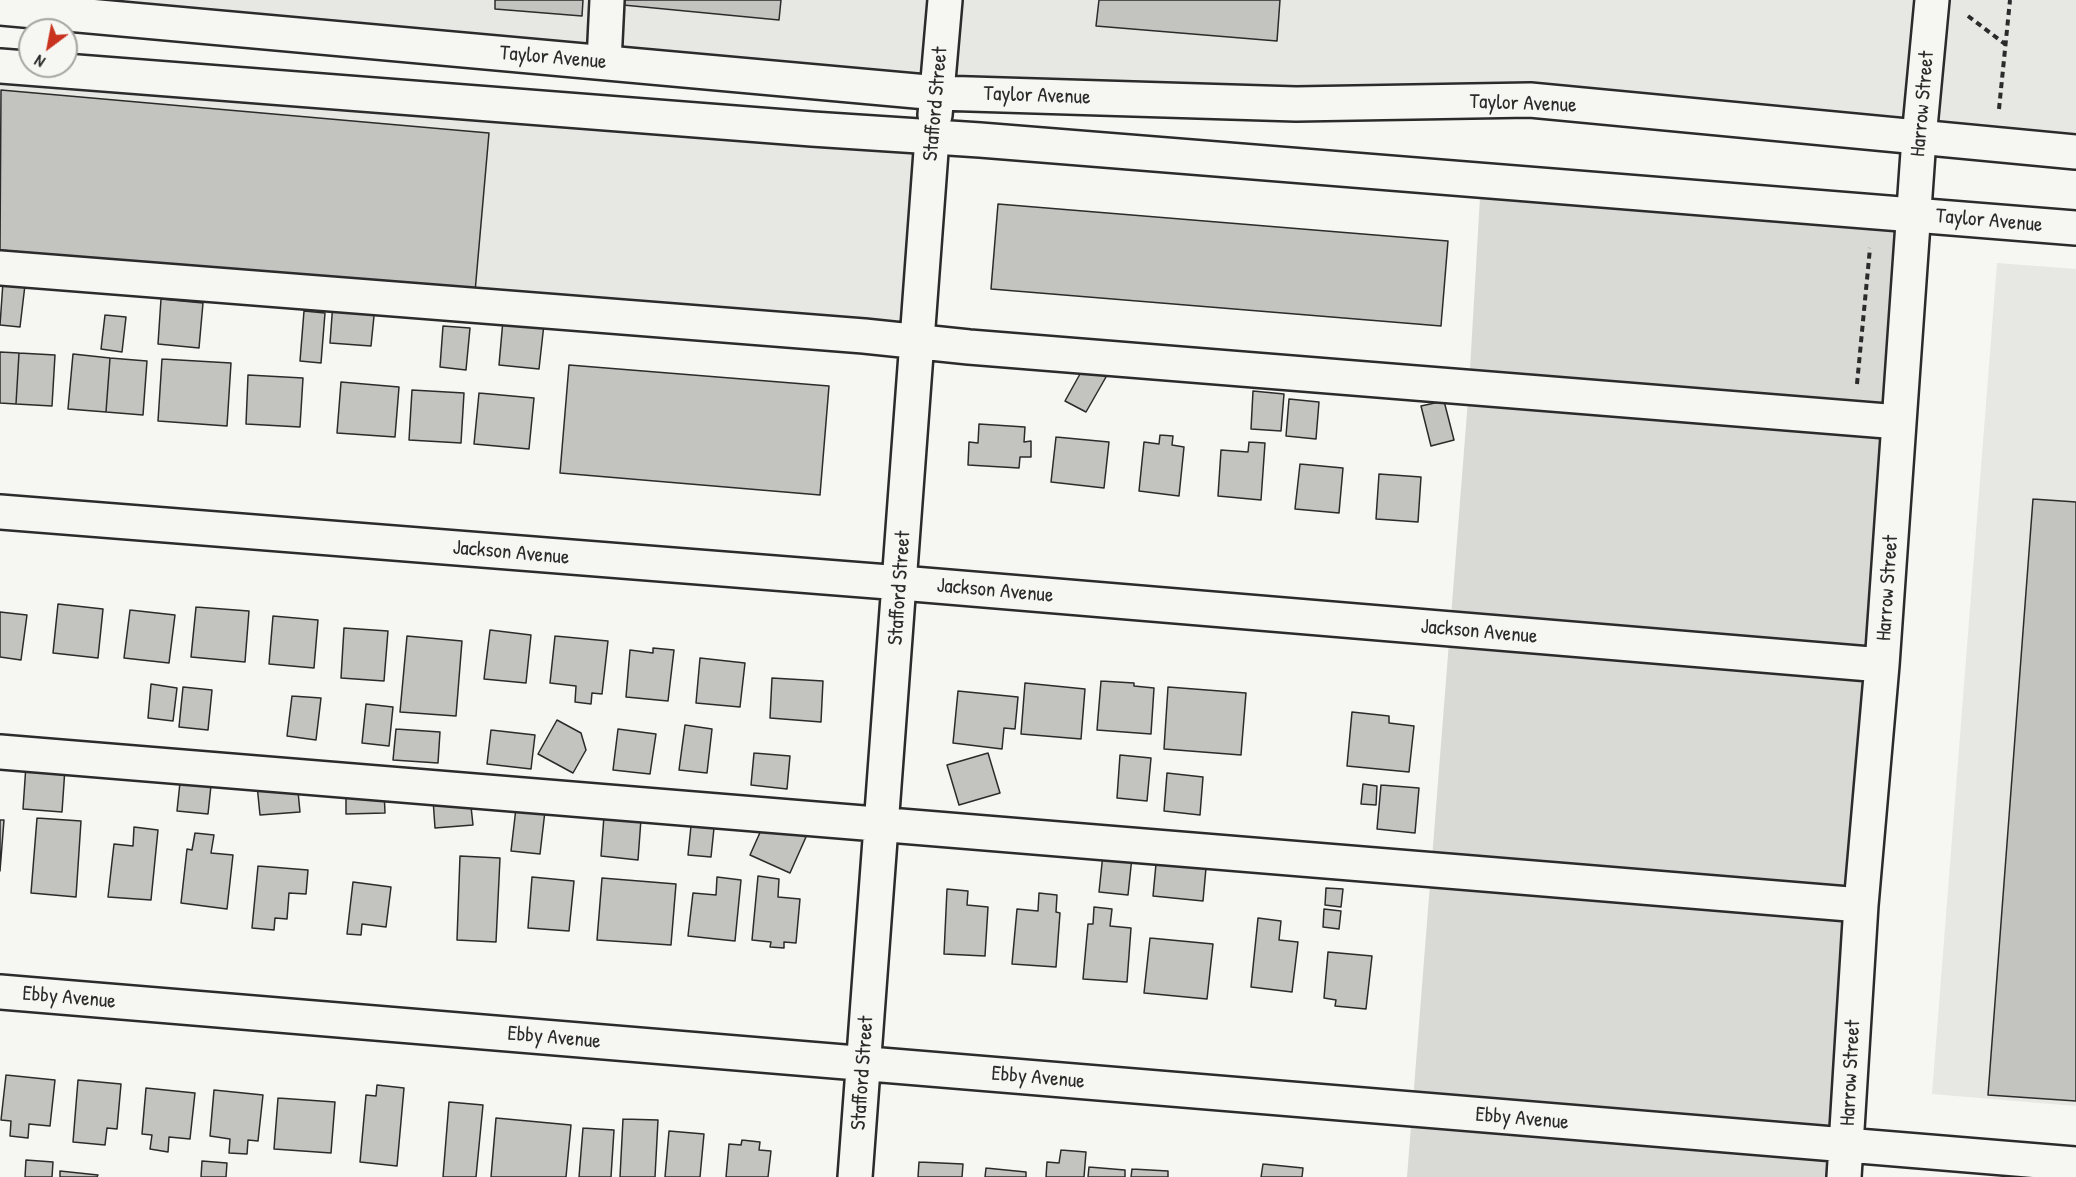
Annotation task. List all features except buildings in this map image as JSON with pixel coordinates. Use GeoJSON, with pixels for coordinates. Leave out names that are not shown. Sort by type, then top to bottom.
{"type":"FeatureCollection","features":[{"type":"Feature","properties":{"kind":"street"},"geometry":{"type":"LineString","coordinates":[[604,62],[607,0]]}},
{"type":"Feature","properties":{"kind":"street","name":"Stafford Street"},"geometry":{"type":"LineString","coordinates":[[855,1177],[916,340],[945,0]]}},
{"type":"Feature","properties":{"kind":"street","name":"Harrow Street"},"geometry":{"type":"LineString","coordinates":[[1846,1161],[1861,905],[1882,665],[1919,138],[1932,0]]}},
{"type":"Feature","properties":{"kind":"street","name":"Taylor Avenue"},"geometry":{"type":"LineString","coordinates":[[0,8],[938,93],[1296,104],[1530,100],[2076,152]]}},
{"type":"Feature","properties":{"kind":"street","name":"Taylor Avenue"},"geometry":{"type":"LineString","coordinates":[[0,66],[932,138],[992,140],[2076,228]]}},
{"type":"Feature","properties":{"kind":"street"},"geometry":{"type":"LineString","coordinates":[[0,268],[916,340],[969,347],[1899,422]]}},
{"type":"Feature","properties":{"kind":"street","name":"Jackson Avenue"},"geometry":{"type":"LineString","coordinates":[[0,512],[900,583],[1882,665]]}},
{"type":"Feature","properties":{"kind":"street"},"geometry":{"type":"LineString","coordinates":[[0,752],[1861,905]]}},
{"type":"Feature","properties":{"kind":"street","name":"Ebby Avenue"},"geometry":{"type":"LineString","coordinates":[[0,992],[864,1064],[1846,1161],[2076,1164]]}},
{"type":"Feature","properties":{"kind":"path"},"geometry":{"type":"LineString","coordinates":[[1998,116],[2010,0]]}},
{"type":"Feature","properties":{"kind":"path"},"geometry":{"type":"LineString","coordinates":[[1964,13],[2005,45]]}},
{"type":"Feature","properties":{"kind":"shaded area"},"geometry":{"type":"Polygon","coordinates":[[[0,0],[2076,0],[2076,152],[1530,100],[938,93],[0,0]]]}},
{"type":"Feature","properties":{"kind":"shaded area"},"geometry":{"type":"Polygon","coordinates":[[[0,66],[18,67],[18,78],[78,78],[78,72],[932,138],[916,340],[0,268],[0,66]]]}},
{"type":"Feature","properties":{"kind":"shaded area"},"geometry":{"type":"Polygon","coordinates":[[[1481,180],[1914,215],[1844,1177],[1407,1177],[1469,387],[1481,180]]]}},
{"type":"Feature","properties":{"kind":"shaded area"},"geometry":{"type":"Polygon","coordinates":[[[1997,263],[2076,269],[2076,1106],[1932,1094],[1997,263]]]}}]}
